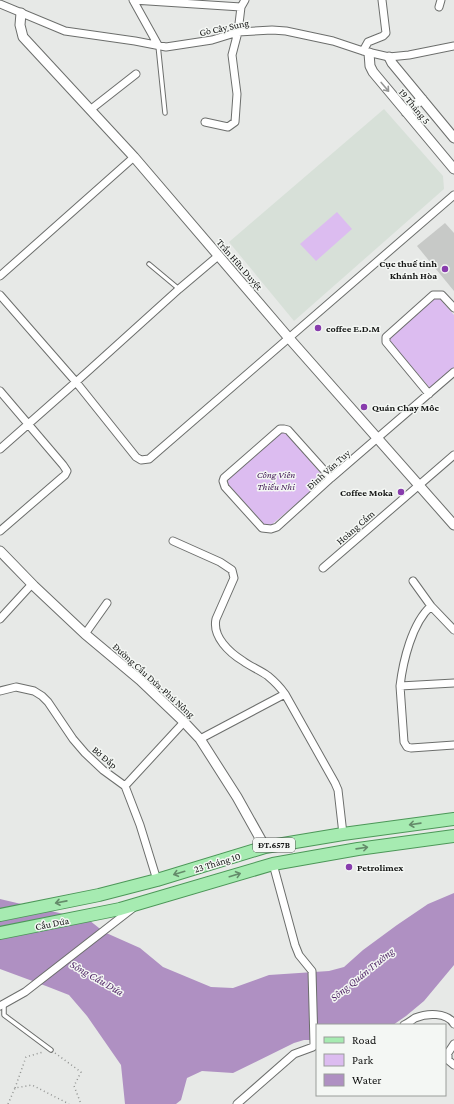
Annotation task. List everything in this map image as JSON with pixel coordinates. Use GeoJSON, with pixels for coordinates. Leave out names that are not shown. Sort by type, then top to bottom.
{"type":"FeatureCollection","features":[{"type":"Feature","properties":{"kind":"main road","name":"23 Tháng 10"},"geometry":{"type":"LineString","coordinates":[[99,895],[157,880],[265,847],[343,834],[454,819]]}},
{"type":"Feature","properties":{"kind":"main road","name":"23 Tháng 10"},"geometry":{"type":"LineString","coordinates":[[103,913],[272,864],[358,849],[454,836]]}},
{"type":"Feature","properties":{"kind":"main road"},"geometry":{"type":"LineString","coordinates":[[265,847],[272,864]]}},
{"type":"Feature","properties":{"kind":"main road","name":"Cầu Dứa"},"geometry":{"type":"LineString","coordinates":[[0,915],[99,895]]}},
{"type":"Feature","properties":{"kind":"main road","name":"Cầu Dứa"},"geometry":{"type":"LineString","coordinates":[[0,933],[103,913]]}},
{"type":"Feature","properties":{"kind":"street"},"geometry":{"type":"LineString","coordinates":[[158,45],[133,0],[243,3],[232,55],[237,94],[235,122],[228,127],[205,122]]}},
{"type":"Feature","properties":{"kind":"street"},"geometry":{"type":"LineString","coordinates":[[366,52],[368,42],[383,36],[386,33],[382,0]]}},
{"type":"Feature","properties":{"kind":"street","name":"Gò Cây Sung"},"geometry":{"type":"LineString","coordinates":[[0,4],[65,32],[166,47],[212,40],[238,32],[272,30],[286,31],[333,40],[366,52],[389,58],[454,46]]}},
{"type":"Feature","properties":{"kind":"street","name":"Trần Hữu Duyệt"},"geometry":{"type":"LineString","coordinates":[[21,13],[20,25],[23,37],[134,157],[288,337],[454,524]]}},
{"type":"Feature","properties":{"kind":"street","name":"19 Tháng 5"},"geometry":{"type":"LineString","coordinates":[[366,52],[373,72],[454,169]]}},
{"type":"Feature","properties":{"kind":"street","name":"19 Tháng 5"},"geometry":{"type":"LineString","coordinates":[[389,58],[392,64],[454,138]]}},
{"type":"Feature","properties":{"kind":"street"},"geometry":{"type":"LineString","coordinates":[[90,110],[136,74]]}},
{"type":"Feature","properties":{"kind":"street"},"geometry":{"type":"LineString","coordinates":[[406,112],[422,99]]}},
{"type":"Feature","properties":{"kind":"street"},"geometry":{"type":"LineString","coordinates":[[0,276],[134,157]]}},
{"type":"Feature","properties":{"kind":"street"},"geometry":{"type":"LineString","coordinates":[[0,295],[76,382],[136,457],[141,460],[146,460],[454,195]]}},
{"type":"Feature","properties":{"kind":"street"},"geometry":{"type":"LineString","coordinates":[[0,449],[218,256]]}},
{"type":"Feature","properties":{"kind":"street"},"geometry":{"type":"LineString","coordinates":[[429,394],[386,342],[386,337],[434,295],[442,295],[454,308]]}},
{"type":"Feature","properties":{"kind":"street","name":"Đinh Văn Tuy"},"geometry":{"type":"LineString","coordinates":[[332,478],[288,430],[284,428],[280,429],[224,478],[223,481],[225,487],[262,528],[271,529],[277,527],[454,372]]}},
{"type":"Feature","properties":{"kind":"street"},"geometry":{"type":"LineString","coordinates":[[0,391],[63,464],[67,471],[65,475],[0,531]]}},
{"type":"Feature","properties":{"kind":"street","name":"Hoàng Cầm"},"geometry":{"type":"LineString","coordinates":[[323,568],[454,455]]}},
{"type":"Feature","properties":{"kind":"street"},"geometry":{"type":"LineString","coordinates":[[173,541],[220,562],[232,570],[234,578],[216,619],[215,626],[218,636],[232,653],[244,662],[267,675],[285,694],[338,790],[343,834]]}},
{"type":"Feature","properties":{"kind":"street","name":"Đường Cầu Dứa-Phú Nông"},"geometry":{"type":"LineString","coordinates":[[0,551],[32,584],[85,634],[112,655],[184,722],[200,739],[237,797],[265,847]]}},
{"type":"Feature","properties":{"kind":"street"},"geometry":{"type":"LineString","coordinates":[[413,581],[431,606],[454,630]]}},
{"type":"Feature","properties":{"kind":"street"},"geometry":{"type":"LineString","coordinates":[[0,620],[32,584]]}},
{"type":"Feature","properties":{"kind":"street"},"geometry":{"type":"LineString","coordinates":[[85,634],[107,604]]}},
{"type":"Feature","properties":{"kind":"street"},"geometry":{"type":"LineString","coordinates":[[431,606],[421,617],[402,664],[400,686],[404,742],[406,747],[411,748],[454,745]]}},
{"type":"Feature","properties":{"kind":"street"},"geometry":{"type":"LineString","coordinates":[[400,686],[454,683]]}},
{"type":"Feature","properties":{"kind":"street","name":"Bờ Đắp"},"geometry":{"type":"LineString","coordinates":[[0,691],[16,687],[42,696],[85,753],[103,770],[125,786]]}},
{"type":"Feature","properties":{"kind":"street"},"geometry":{"type":"LineString","coordinates":[[200,739],[285,694]]}},
{"type":"Feature","properties":{"kind":"street"},"geometry":{"type":"LineString","coordinates":[[157,880],[140,825],[125,786],[184,722]]}},
{"type":"Feature","properties":{"kind":"street"},"geometry":{"type":"LineString","coordinates":[[238,1104],[294,1054],[315,1046],[312,971],[299,955],[295,945],[272,864]]}},
{"type":"Feature","properties":{"kind":"street"},"geometry":{"type":"LineString","coordinates":[[2,1005],[33,986],[140,903]]}},
{"type":"Feature","properties":{"kind":"street"},"geometry":{"type":"LineString","coordinates":[[406,1024],[415,1018],[430,1015],[442,1015],[454,1022]]}},
{"type":"Feature","properties":{"kind":"street"},"geometry":{"type":"LineString","coordinates":[[454,1044],[448,1053],[448,1060],[454,1065]]}},
{"type":"Feature","properties":{"kind":"lane"},"geometry":{"type":"LineString","coordinates":[[158,45],[166,113]]}},
{"type":"Feature","properties":{"kind":"lane"},"geometry":{"type":"LineString","coordinates":[[149,264],[179,289]]}},
{"type":"Feature","properties":{"kind":"lane"},"geometry":{"type":"LineString","coordinates":[[2,1005],[4,1015],[51,1050]]}},
{"type":"Feature","properties":{"kind":"path"},"geometry":{"type":"LineString","coordinates":[[8,1104],[26,1057],[51,1050],[80,1072],[74,1086],[81,1104]]}},
{"type":"Feature","properties":{"kind":"path"},"geometry":{"type":"LineString","coordinates":[[15,1088],[32,1085],[69,1104]]}},
{"type":"Feature","properties":{"kind":"shaded area"},"geometry":{"type":"Polygon","coordinates":[[[384,109],[443,176],[444,189],[294,321],[229,242],[384,109]]]}},
{"type":"Feature","properties":{"kind":"green space"},"geometry":{"type":"Polygon","coordinates":[[[337,212],[352,229],[316,261],[300,244],[337,212]]]}},
{"type":"Feature","properties":{"kind":"green space"},"geometry":{"type":"Polygon","coordinates":[[[435,298],[439,298],[454,315],[454,368],[430,388],[389,340],[435,298]]]}},
{"type":"Feature","properties":{"kind":"green space","name":"Công Viên Thiếu Nhi"},"geometry":{"type":"Polygon","coordinates":[[[281,433],[286,433],[322,475],[321,483],[270,526],[265,525],[227,483],[230,478],[281,433]]]}},
{"type":"Feature","properties":{"kind":"water"},"geometry":{"type":"Polygon","coordinates":[[[454,893],[454,965],[424,1001],[406,1016],[394,1024],[316,1024],[316,1040],[304,1040],[294,1043],[233,1073],[202,1071],[187,1078],[181,1100],[176,1104],[125,1104],[121,1065],[87,1016],[69,995],[0,969],[0,899],[89,920],[104,932],[140,948],[163,967],[211,987],[233,988],[269,975],[329,971],[344,967],[363,950],[428,904],[454,893]]]}},
{"type":"Feature","properties":{"kind":"building","name":"Cục thuế tỉnh Khánh Hòa"},"geometry":{"type":"Polygon","coordinates":[[[445,223],[454,233],[454,291],[417,246],[445,223]]]}},
{"type":"Feature","properties":{"kind":"place","name":"Cục thuế tỉnh Khánh Hòa"},"geometry":{"type":"Point","coordinates":[445,269]}},
{"type":"Feature","properties":{"kind":"place","name":"coffee E.D.M"},"geometry":{"type":"Point","coordinates":[318,328]}},
{"type":"Feature","properties":{"kind":"place","name":"Quán Chay Môc"},"geometry":{"type":"Point","coordinates":[364,407]}},
{"type":"Feature","properties":{"kind":"place","name":"Coffee Moka"},"geometry":{"type":"Point","coordinates":[401,492]}},
{"type":"Feature","properties":{"kind":"place","name":"Petrolimex"},"geometry":{"type":"Point","coordinates":[349,867]}},
{"type":"Feature","properties":{"kind":"water label","name":"Sông Quán Trường"},"geometry":{"type":"Point","coordinates":[362,974]}},
{"type":"Feature","properties":{"kind":"water label","name":"Sông Cầu Dứa"},"geometry":{"type":"Point","coordinates":[97,978]}}]}
